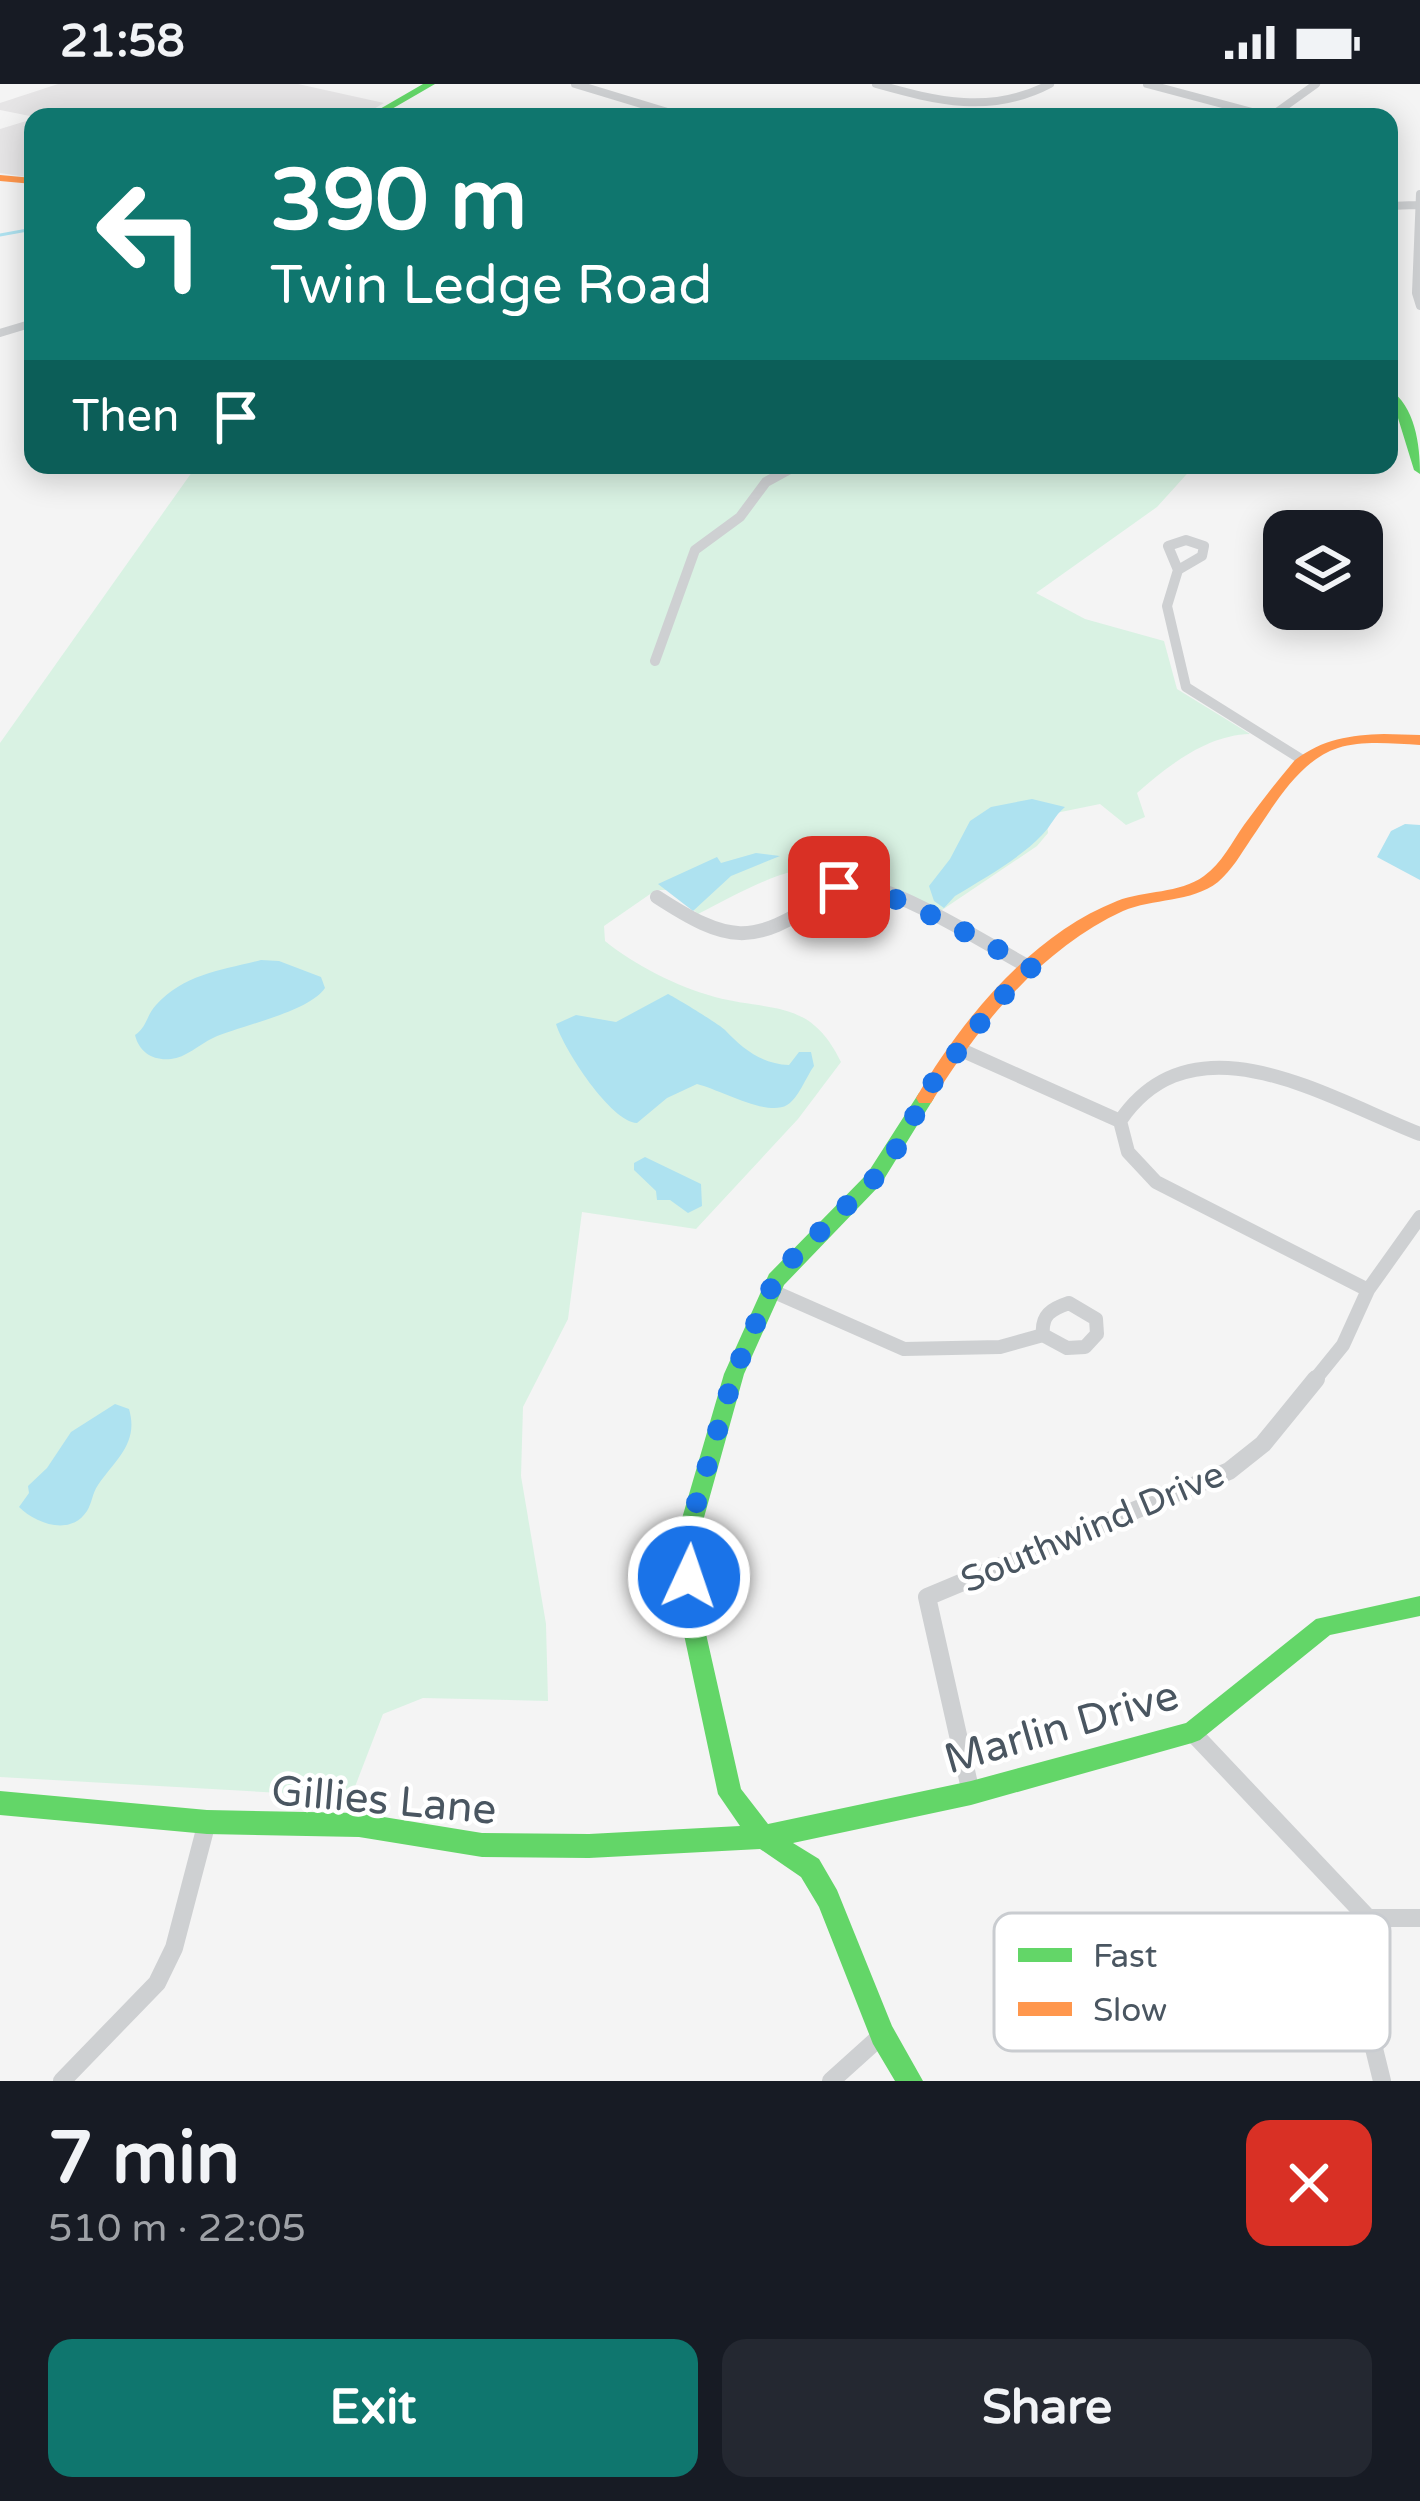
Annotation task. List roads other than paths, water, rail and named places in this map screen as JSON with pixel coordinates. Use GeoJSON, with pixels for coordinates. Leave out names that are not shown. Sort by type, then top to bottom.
{"type":"FeatureCollection","features":[{"type":"Feature","properties":{"kind":"street"},"geometry":{"type":"LineString","coordinates":[[386,108],[430,84]]}},
{"type":"Feature","properties":{"kind":"street"},"geometry":{"type":"LineString","coordinates":[[574,84],[654,108]]}},
{"type":"Feature","properties":{"kind":"street"},"geometry":{"type":"LineString","coordinates":[[876,84],[981,106],[1016,102],[1050,84]]}},
{"type":"Feature","properties":{"kind":"street"},"geometry":{"type":"LineString","coordinates":[[1147,84],[1236,108]]}},
{"type":"Feature","properties":{"kind":"street"},"geometry":{"type":"LineString","coordinates":[[1283,108],[1316,84]]}},
{"type":"Feature","properties":{"kind":"street"},"geometry":{"type":"LineString","coordinates":[[1418,199],[1420,306]]}},
{"type":"Feature","properties":{"kind":"street"},"geometry":{"type":"LineString","coordinates":[[1398,406],[1415,435],[1420,470]]}},
{"type":"Feature","properties":{"kind":"street"},"geometry":{"type":"LineString","coordinates":[[655,661],[694,550],[745,513],[766,482],[781,474]]}},
{"type":"Feature","properties":{"kind":"street"},"geometry":{"type":"LineString","coordinates":[[1178,570],[1167,606],[1186,687],[1301,759]]}},
{"type":"Feature","properties":{"kind":"street"},"geometry":{"type":"LineString","coordinates":[[910,2081],[882,2035],[810,1868],[763,1837],[730,1795],[692,1616],[687,1539],[734,1374],[770,1290],[787,1264],[890,1160],[932,1084],[1031,968],[1102,913],[1126,903],[1188,891],[1215,876],[1301,759],[1330,742],[1356,737],[1420,740]]}},
{"type":"Feature","properties":{"kind":"street"},"geometry":{"type":"LineString","coordinates":[[657,897],[700,925],[742,936],[788,922],[844,884],[853,883],[911,905],[1031,968]]}},
{"type":"Feature","properties":{"kind":"street"},"geometry":{"type":"LineString","coordinates":[[959,1049],[1120,1121]]}},
{"type":"Feature","properties":{"kind":"street"},"geometry":{"type":"LineString","coordinates":[[1369,1290],[1156,1182],[1128,1152],[1120,1121],[1131,1101],[1160,1080],[1213,1064],[1252,1072],[1420,1134]]}},
{"type":"Feature","properties":{"kind":"street","name":"Southwind Drive"},"geometry":{"type":"LineString","coordinates":[[971,1793],[927,1597],[1229,1471],[1263,1444],[1343,1345],[1369,1290],[1420,1217]]}},
{"type":"Feature","properties":{"kind":"street"},"geometry":{"type":"LineString","coordinates":[[770,1290],[904,1349],[1000,1347],[1043,1335]]}},
{"type":"Feature","properties":{"kind":"street","name":"Marlin Drive"},"geometry":{"type":"LineString","coordinates":[[763,1837],[971,1793],[1192,1732],[1324,1626],[1420,1606]]}},
{"type":"Feature","properties":{"kind":"street"},"geometry":{"type":"LineString","coordinates":[[1192,1732],[1363,1913]]}},
{"type":"Feature","properties":{"kind":"street","name":"Gillies Lane"},"geometry":{"type":"LineString","coordinates":[[0,1803],[207,1822],[359,1825],[482,1845],[589,1846],[763,1837]]}},
{"type":"Feature","properties":{"kind":"street"},"geometry":{"type":"LineString","coordinates":[[62,2081],[157,1983],[174,1948],[207,1822]]}},
{"type":"Feature","properties":{"kind":"street"},"geometry":{"type":"LineString","coordinates":[[831,2081],[882,2035]]}},
{"type":"Feature","properties":{"kind":"street"},"geometry":{"type":"LineString","coordinates":[[1375,2051],[1382,2081]]}},
{"type":"Feature","properties":{"kind":"water"},"geometry":{"type":"Polygon","coordinates":[[[1032,799],[1065,807],[1012,861],[955,896],[944,908],[934,901],[929,886],[970,821],[991,807],[1032,799]]]}},
{"type":"Feature","properties":{"kind":"water"},"geometry":{"type":"Polygon","coordinates":[[[1405,824],[1420,825],[1420,880],[1377,857],[1391,831],[1405,824]]]}},
{"type":"Feature","properties":{"kind":"water"},"geometry":{"type":"Polygon","coordinates":[[[756,853],[780,856],[731,876],[693,911],[658,884],[717,857],[721,863],[756,853]]]}},
{"type":"Feature","properties":{"kind":"water"},"geometry":{"type":"Polygon","coordinates":[[[261,960],[279,961],[321,977],[325,988],[305,1004],[213,1038],[176,1058],[153,1057],[143,1051],[135,1035],[167,995],[204,975],[261,960]]]}},
{"type":"Feature","properties":{"kind":"water"},"geometry":{"type":"Polygon","coordinates":[[[668,994],[761,1058],[789,1065],[799,1052],[811,1052],[814,1066],[795,1098],[787,1105],[768,1108],[697,1084],[667,1098],[637,1123],[614,1111],[578,1066],[556,1024],[576,1015],[616,1022],[668,994]]]}},
{"type":"Feature","properties":{"kind":"water"},"geometry":{"type":"Polygon","coordinates":[[[645,1157],[701,1184],[702,1206],[688,1213],[670,1200],[657,1200],[656,1191],[634,1170],[634,1163],[645,1157]]]}},
{"type":"Feature","properties":{"kind":"water"},"geometry":{"type":"Polygon","coordinates":[[[115,1404],[129,1409],[131,1432],[80,1519],[53,1525],[19,1507],[29,1493],[28,1486],[47,1468],[71,1432],[115,1404]]]}},
{"type":"Feature","properties":{"kind":"waterway"},"geometry":{"type":"LineString","coordinates":[[0,235],[24,231]]}}]}
